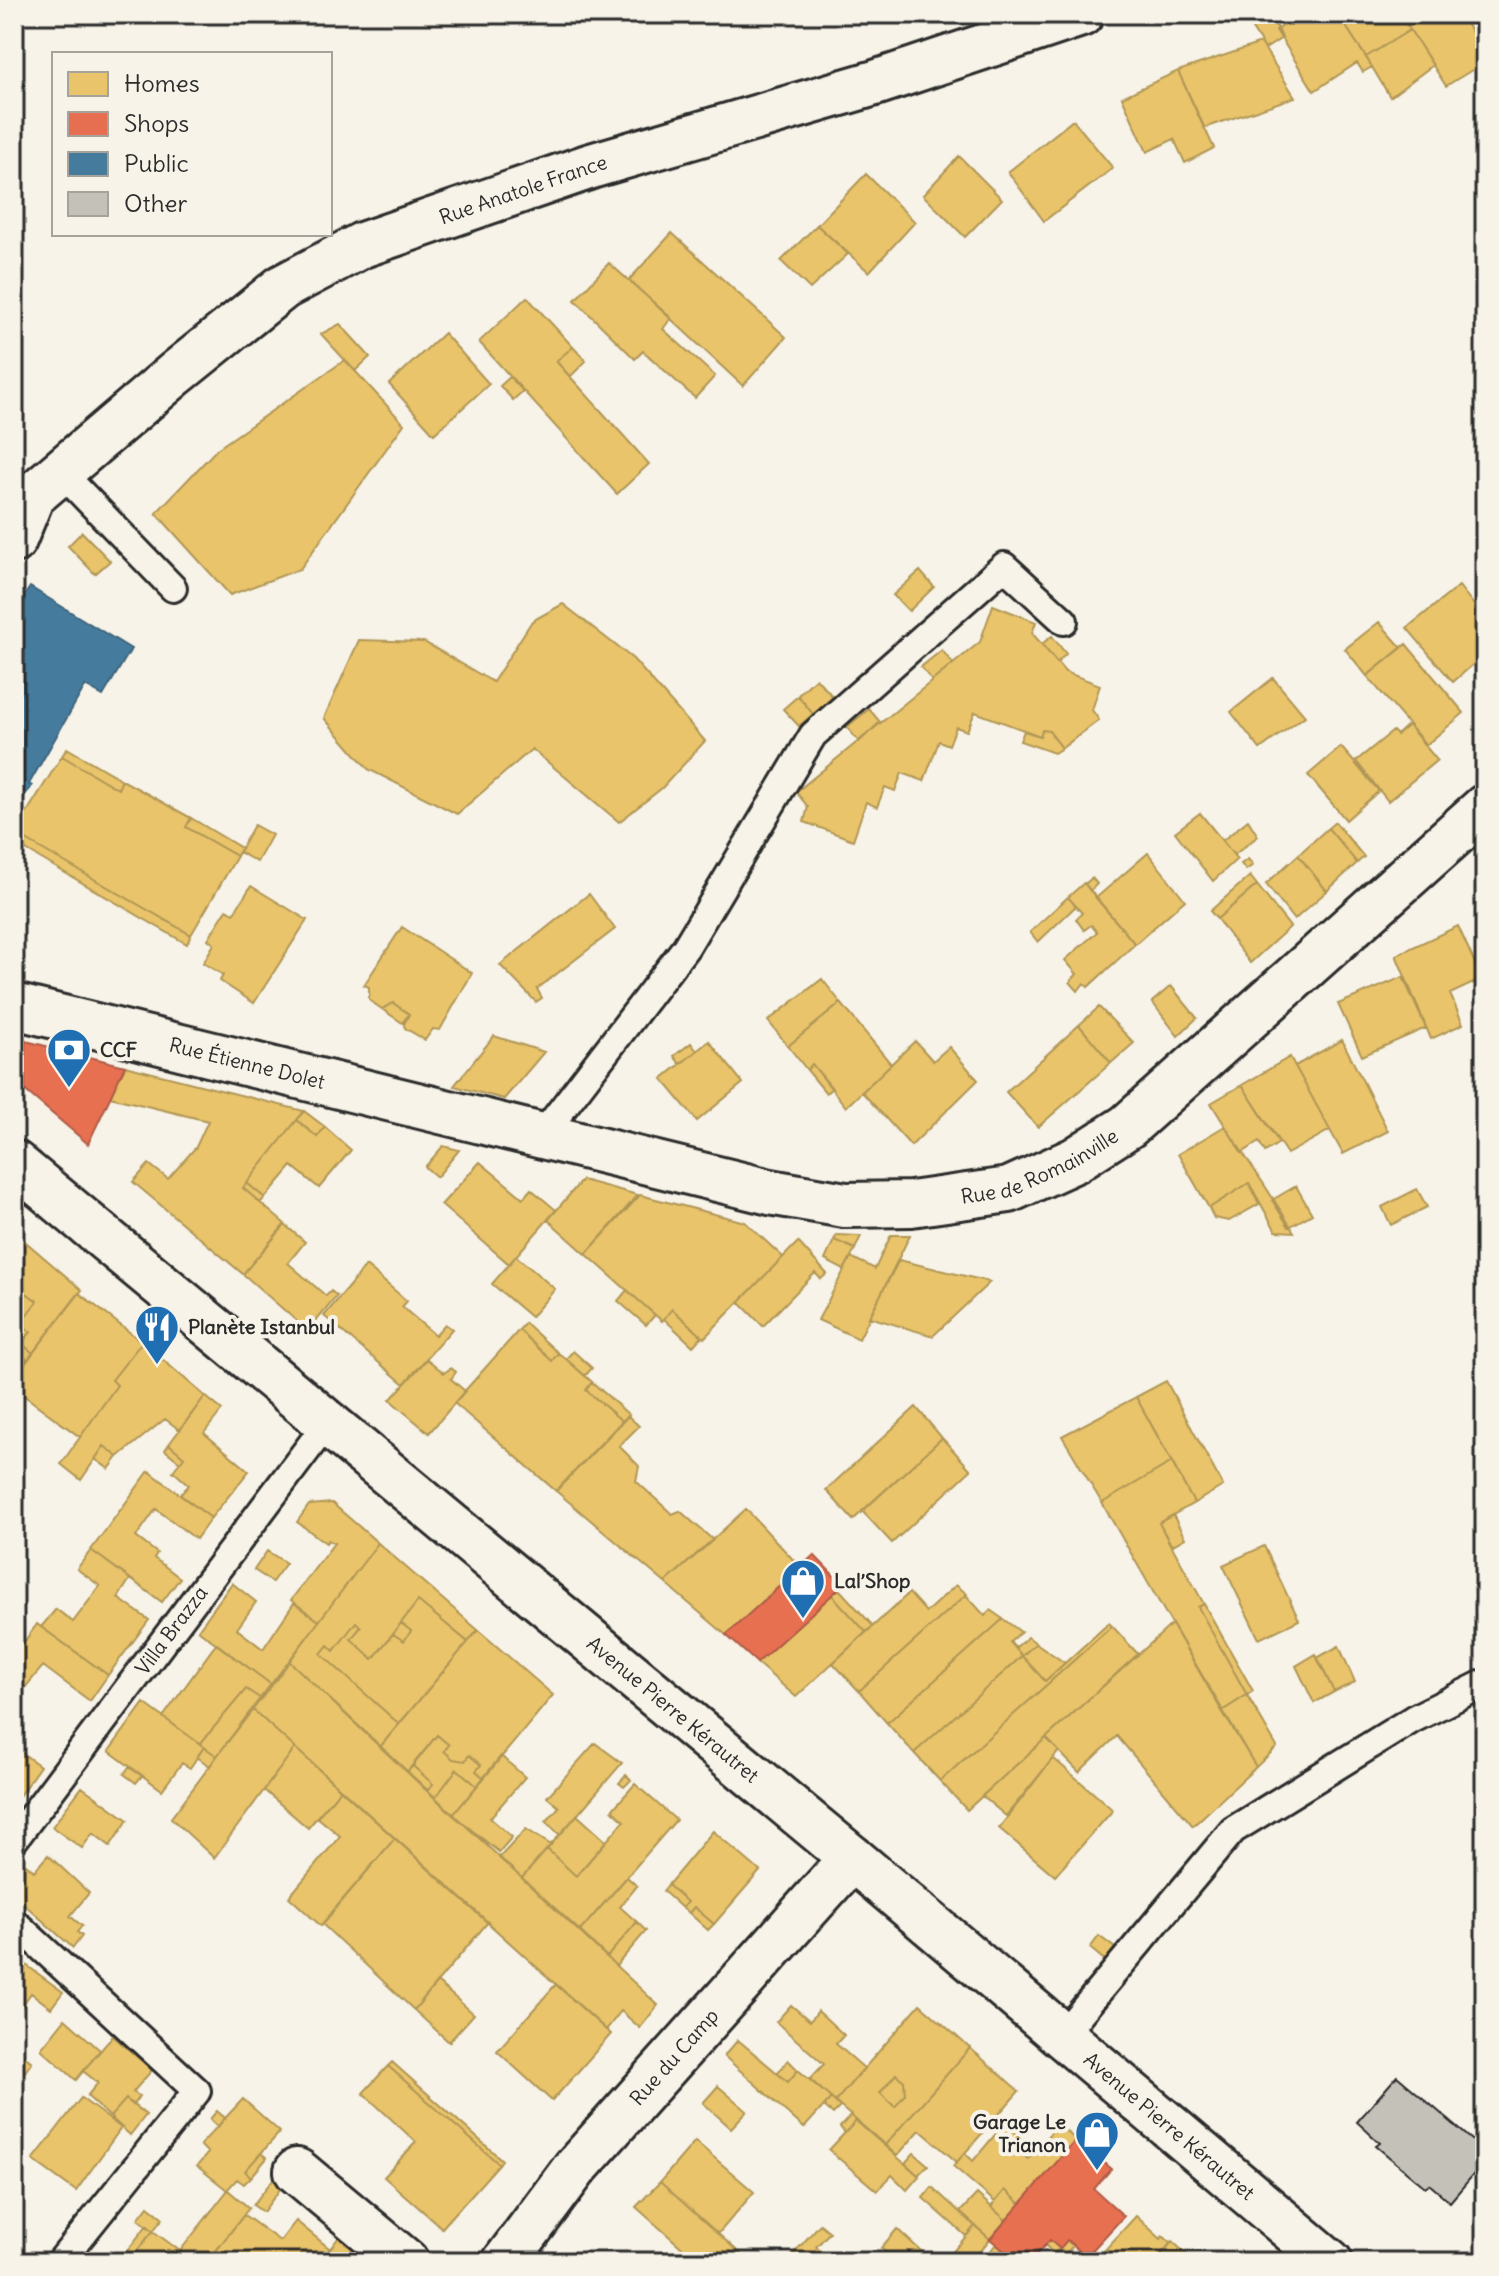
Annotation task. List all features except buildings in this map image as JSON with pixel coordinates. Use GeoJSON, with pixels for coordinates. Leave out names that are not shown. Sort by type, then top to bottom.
{"type":"FeatureCollection","features":[{"type":"Feature","properties":{"kind":"main road","name":"Rue Anatole France"},"geometry":{"type":"LineString","coordinates":[[14,540],[30,493],[283,287],[362,245],[591,166],[875,83],[1081,14]]}},
{"type":"Feature","properties":{"kind":"main road","name":"Rue de Romainville"},"geometry":{"type":"LineString","coordinates":[[479,1119],[770,1192],[845,1205],[911,1204],[1009,1190],[1075,1160],[1128,1126],[1485,807]]}},
{"type":"Feature","properties":{"kind":"main road","name":"Rue Étienne Dolet"},"geometry":{"type":"LineString","coordinates":[[14,1006],[479,1119]]}},
{"type":"Feature","properties":{"kind":"main road","name":"Avenue Pierre Kérautret"},"geometry":{"type":"LineString","coordinates":[[14,1163],[852,1858],[1330,2262]]}},
{"type":"Feature","properties":{"kind":"main road","name":"Rue du Camp"},"geometry":{"type":"LineString","coordinates":[[505,2262],[575,2168],[852,1858]]}},
{"type":"Feature","properties":{"kind":"main road"},"geometry":{"type":"LineString","coordinates":[[297,2171],[406,2262]]}},
{"type":"Feature","properties":{"kind":"lane"},"geometry":{"type":"LineString","coordinates":[[30,493],[173,588]]}},
{"type":"Feature","properties":{"kind":"lane"},"geometry":{"type":"LineString","coordinates":[[543,1134],[686,947],[813,735],[1004,566],[1064,621]]}},
{"type":"Feature","properties":{"kind":"lane","name":"Villa Brazza"},"geometry":{"type":"LineString","coordinates":[[14,1840],[328,1422]]}},
{"type":"Feature","properties":{"kind":"lane"},"geometry":{"type":"LineString","coordinates":[[1062,2035],[1233,1830],[1413,1719],[1485,1683]]}},
{"type":"Feature","properties":{"kind":"lane"},"geometry":{"type":"LineString","coordinates":[[14,1922],[197,2091],[60,2262]]}},
{"type":"Feature","properties":{"kind":"place","name":"CCF"},"geometry":{"type":"Point","coordinates":[69,1089]}},
{"type":"Feature","properties":{"kind":"place","name":"Planète Istanbul"},"geometry":{"type":"Point","coordinates":[157,1366]}},
{"type":"Feature","properties":{"kind":"place","name":"Lal’Shop"},"geometry":{"type":"Point","coordinates":[803,1620]}},
{"type":"Feature","properties":{"kind":"place","name":"Garage Le Trianon"},"geometry":{"type":"Point","coordinates":[1097,2172]}}]}
